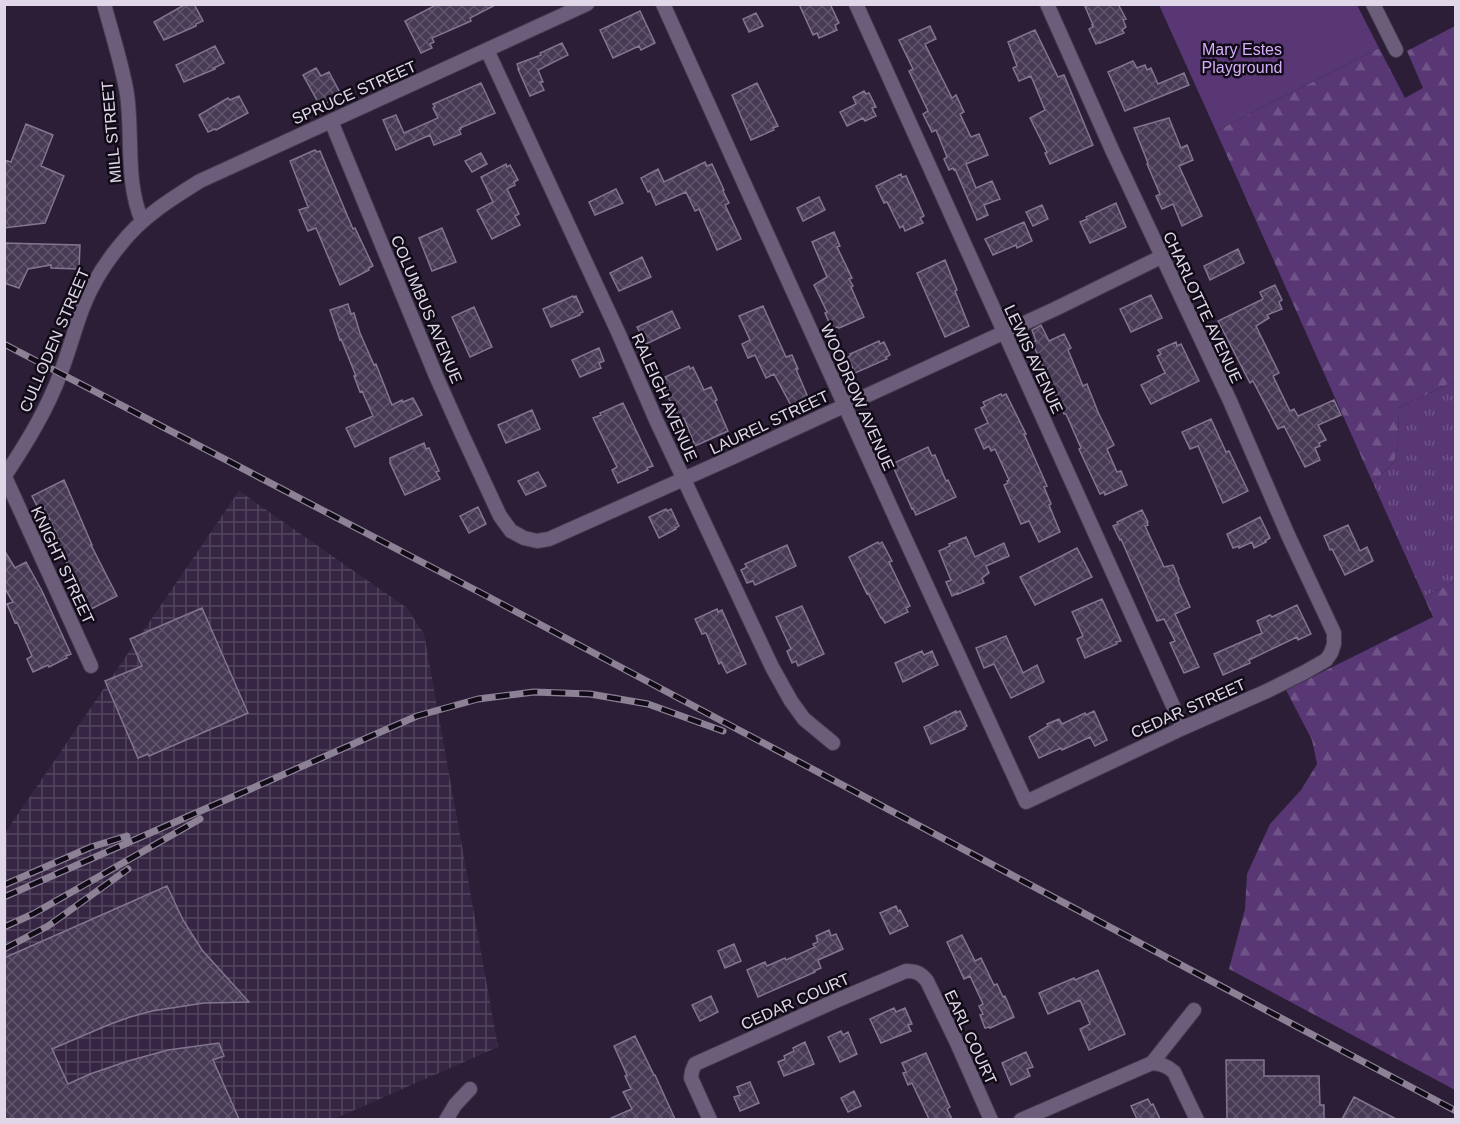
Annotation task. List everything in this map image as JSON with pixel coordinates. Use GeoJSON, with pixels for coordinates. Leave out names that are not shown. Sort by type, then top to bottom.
{"type":"FeatureCollection","features":[{"type":"Feature","properties":{"kind":"street","name":"MILL STREET"},"geometry":{"type":"LineString","coordinates":[[104,4],[127,95],[132,188],[142,221]]}},
{"type":"Feature","properties":{"kind":"street","name":"SPRUCE STREET"},"geometry":{"type":"LineString","coordinates":[[142,221],[200,181],[587,4]]}},
{"type":"Feature","properties":{"kind":"street","name":"WOODROW AVENUE"},"geometry":{"type":"LineString","coordinates":[[663,4],[1026,802]]}},
{"type":"Feature","properties":{"kind":"street","name":"LEWIS AVENUE"},"geometry":{"type":"LineString","coordinates":[[855,4],[1183,728]]}},
{"type":"Feature","properties":{"kind":"street","name":"CHARLOTTE AVENUE"},"geometry":{"type":"LineString","coordinates":[[1047,4],[1161,257],[1230,401],[1329,624]]}},
{"type":"Feature","properties":{"kind":"street"},"geometry":{"type":"LineString","coordinates":[[1374,4],[1396,50]]}},
{"type":"Feature","properties":{"kind":"street","name":"RALEIGH AVENUE"},"geometry":{"type":"LineString","coordinates":[[487,51],[772,667],[804,719],[832,744]]}},
{"type":"Feature","properties":{"kind":"street","name":"COLUMBUS AVENUE"},"geometry":{"type":"LineString","coordinates":[[331,121],[436,376],[496,508]]}},
{"type":"Feature","properties":{"kind":"street","name":"CULLODEN STREET"},"geometry":{"type":"LineString","coordinates":[[5,477],[48,404],[90,291],[116,249],[142,221]]}},
{"type":"Feature","properties":{"kind":"street","name":"LAUREL STREET"},"geometry":{"type":"LineString","coordinates":[[496,508],[511,531],[524,538],[537,541],[549,540],[1055,309],[1161,257]]}},
{"type":"Feature","properties":{"kind":"street","name":"KNIGHT STREET"},"geometry":{"type":"LineString","coordinates":[[5,477],[91,666]]}},
{"type":"Feature","properties":{"kind":"street","name":"CEDAR STREET"},"geometry":{"type":"LineString","coordinates":[[1026,802],[1267,691],[1326,660],[1334,644],[1334,633],[1329,624]]}},
{"type":"Feature","properties":{"kind":"street","name":"CEDAR COURT"},"geometry":{"type":"LineString","coordinates":[[710,1119],[691,1078],[696,1064],[906,970],[917,972]]}},
{"type":"Feature","properties":{"kind":"street","name":"EARL COURT"},"geometry":{"type":"LineString","coordinates":[[917,972],[927,981],[991,1119]]}},
{"type":"Feature","properties":{"kind":"street"},"geometry":{"type":"LineString","coordinates":[[1021,1119],[1152,1063],[1194,1010]]}},
{"type":"Feature","properties":{"kind":"street"},"geometry":{"type":"LineString","coordinates":[[1152,1063],[1162,1064],[1174,1072],[1197,1119]]}},
{"type":"Feature","properties":{"kind":"street"},"geometry":{"type":"LineString","coordinates":[[446,1119],[470,1089]]}},
{"type":"Feature","properties":{"kind":"shaded area"},"geometry":{"type":"Polygon","coordinates":[[[239,491],[407,608],[424,634],[498,1047],[334,1119],[5,1120],[5,833],[239,491]]]}},
{"type":"Feature","properties":{"kind":"green space","name":"Mary Estes Playground"},"geometry":{"type":"Polygon","coordinates":[[[1159,5],[1357,5],[1379,48],[1216,131],[1159,5]]]}},
{"type":"Feature","properties":{"kind":"green space"},"geometry":{"type":"Polygon","coordinates":[[[1455,26],[1455,381],[1398,408],[1399,438],[1394,462],[1373,483],[1216,131],[1379,48],[1405,98],[1423,88],[1407,51],[1455,26]]]}},
{"type":"Feature","properties":{"kind":"green space"},"geometry":{"type":"Polygon","coordinates":[[[1455,381],[1455,581],[1424,597],[1373,483],[1394,462],[1399,438],[1398,408],[1455,381]]]}},
{"type":"Feature","properties":{"kind":"green space"},"geometry":{"type":"Polygon","coordinates":[[[1455,581],[1455,1090],[1229,969],[1245,909],[1247,874],[1270,824],[1301,790],[1317,764],[1312,740],[1286,690],[1433,617],[1424,597],[1455,581]]]}},
{"type":"Feature","properties":{"kind":"building"},"geometry":{"type":"Polygon","coordinates":[[[186,4],[194,4],[203,21],[164,40],[154,22],[186,4]]]}},
{"type":"Feature","properties":{"kind":"building"},"geometry":{"type":"Polygon","coordinates":[[[438,4],[497,4],[470,18],[471,21],[432,38],[434,42],[430,44],[432,48],[421,53],[405,21],[438,4]]]}},
{"type":"Feature","properties":{"kind":"building"},"geometry":{"type":"Polygon","coordinates":[[[799,4],[830,4],[839,23],[835,25],[837,30],[819,38],[817,33],[813,35],[799,4]]]}},
{"type":"Feature","properties":{"kind":"building"},"geometry":{"type":"Polygon","coordinates":[[[1084,4],[1118,4],[1126,19],[1123,20],[1126,27],[1122,30],[1124,33],[1096,44],[1089,29],[1093,25],[1084,4]]]}},
{"type":"Feature","properties":{"kind":"building"},"geometry":{"type":"Polygon","coordinates":[[[640,11],[655,43],[641,50],[639,46],[613,58],[600,30],[640,11]]]}},
{"type":"Feature","properties":{"kind":"building"},"geometry":{"type":"Polygon","coordinates":[[[756,13],[763,26],[749,32],[743,19],[756,13]]]}},
{"type":"Feature","properties":{"kind":"building"},"geometry":{"type":"Polygon","coordinates":[[[930,26],[936,39],[925,44],[952,98],[956,95],[964,112],[960,114],[971,137],[979,134],[988,155],[966,164],[976,188],[992,181],[1000,199],[984,205],[988,215],[977,220],[955,169],[949,170],[944,159],[947,157],[936,130],[932,132],[923,114],[928,111],[909,71],[913,69],[899,40],[930,26]]]}},
{"type":"Feature","properties":{"kind":"building"},"geometry":{"type":"Polygon","coordinates":[[[1035,30],[1058,77],[1064,75],[1093,145],[1050,164],[1045,153],[1047,152],[1030,118],[1045,110],[1031,76],[1019,81],[1013,68],[1017,66],[1008,42],[1035,30]]]}},
{"type":"Feature","properties":{"kind":"building"},"geometry":{"type":"Polygon","coordinates":[[[562,43],[568,55],[538,70],[544,90],[530,96],[517,64],[541,55],[540,53],[562,43]]]}},
{"type":"Feature","properties":{"kind":"building"},"geometry":{"type":"Polygon","coordinates":[[[215,46],[224,63],[184,82],[176,65],[215,46]]]}},
{"type":"Feature","properties":{"kind":"building"},"geometry":{"type":"Polygon","coordinates":[[[1133,61],[1137,68],[1145,65],[1147,70],[1151,68],[1158,84],[1184,73],[1189,85],[1125,111],[1108,72],[1133,61]]]}},
{"type":"Feature","properties":{"kind":"building"},"geometry":{"type":"Polygon","coordinates":[[[316,68],[321,76],[329,72],[339,91],[337,92],[339,96],[322,106],[303,75],[316,68]]]}},
{"type":"Feature","properties":{"kind":"building"},"geometry":{"type":"Polygon","coordinates":[[[481,83],[495,113],[460,128],[461,134],[434,145],[430,135],[396,150],[383,120],[396,115],[404,133],[438,118],[433,104],[481,83]]]}},
{"type":"Feature","properties":{"kind":"building"},"geometry":{"type":"Polygon","coordinates":[[[757,83],[778,126],[751,140],[732,95],[757,83]]]}},
{"type":"Feature","properties":{"kind":"building"},"geometry":{"type":"Polygon","coordinates":[[[864,91],[866,94],[869,93],[876,107],[872,108],[876,116],[865,121],[863,118],[847,126],[840,112],[856,104],[853,97],[864,91]]]}},
{"type":"Feature","properties":{"kind":"building"},"geometry":{"type":"Polygon","coordinates":[[[239,96],[248,113],[208,132],[199,115],[228,98],[230,100],[239,96]]]}},
{"type":"Feature","properties":{"kind":"building"},"geometry":{"type":"Polygon","coordinates":[[[1169,118],[1181,148],[1187,145],[1193,160],[1179,166],[1202,216],[1182,226],[1173,204],[1162,209],[1156,196],[1160,194],[1134,128],[1169,118]]]}},
{"type":"Feature","properties":{"kind":"building"},"geometry":{"type":"Polygon","coordinates":[[[26,124],[53,135],[41,166],[64,176],[45,223],[4,228],[4,160],[11,162],[26,124]]]}},
{"type":"Feature","properties":{"kind":"building"},"geometry":{"type":"Polygon","coordinates":[[[315,150],[320,151],[353,229],[355,228],[373,266],[340,285],[316,228],[308,231],[299,210],[308,207],[290,161],[315,150]]]}},
{"type":"Feature","properties":{"kind":"building"},"geometry":{"type":"Polygon","coordinates":[[[481,153],[487,164],[472,172],[465,161],[481,153]]]}},
{"type":"Feature","properties":{"kind":"building"},"geometry":{"type":"Polygon","coordinates":[[[705,162],[707,166],[712,164],[729,203],[725,205],[741,239],[717,250],[699,209],[695,211],[686,192],[656,205],[641,178],[658,169],[664,182],[705,162]]]}},
{"type":"Feature","properties":{"kind":"building"},"geometry":{"type":"Polygon","coordinates":[[[506,164],[507,167],[510,165],[518,180],[514,182],[515,185],[507,189],[519,214],[515,216],[520,225],[492,239],[477,210],[493,202],[481,177],[506,164]]]}},
{"type":"Feature","properties":{"kind":"building"},"geometry":{"type":"Polygon","coordinates":[[[901,174],[902,177],[906,176],[924,216],[920,218],[923,223],[905,231],[903,226],[900,228],[876,186],[901,174]]]}},
{"type":"Feature","properties":{"kind":"building"},"geometry":{"type":"Polygon","coordinates":[[[616,189],[623,203],[595,215],[589,202],[616,189]]]}},
{"type":"Feature","properties":{"kind":"building"},"geometry":{"type":"Polygon","coordinates":[[[819,197],[825,210],[803,221],[797,208],[819,197]]]}},
{"type":"Feature","properties":{"kind":"building"},"geometry":{"type":"Polygon","coordinates":[[[1116,203],[1126,227],[1090,243],[1080,222],[1116,203]]]}},
{"type":"Feature","properties":{"kind":"building"},"geometry":{"type":"Polygon","coordinates":[[[1042,205],[1048,219],[1033,226],[1026,212],[1042,205]]]}},
{"type":"Feature","properties":{"kind":"building"},"geometry":{"type":"Polygon","coordinates":[[[1024,222],[1032,241],[993,255],[985,239],[1024,222]]]}},
{"type":"Feature","properties":{"kind":"building"},"geometry":{"type":"Polygon","coordinates":[[[442,228],[456,262],[432,271],[419,238],[442,228]]]}},
{"type":"Feature","properties":{"kind":"building"},"geometry":{"type":"Polygon","coordinates":[[[834,232],[840,246],[837,247],[852,278],[849,279],[853,286],[851,287],[864,317],[839,328],[831,327],[825,313],[827,312],[814,285],[827,277],[812,242],[834,232]]]}},
{"type":"Feature","properties":{"kind":"building"},"geometry":{"type":"Polygon","coordinates":[[[4,243],[80,245],[79,269],[51,268],[51,265],[28,269],[19,288],[4,283],[4,243]]]}},
{"type":"Feature","properties":{"kind":"building"},"geometry":{"type":"Polygon","coordinates":[[[1238,249],[1244,263],[1210,280],[1204,266],[1238,249]]]}},
{"type":"Feature","properties":{"kind":"building"},"geometry":{"type":"Polygon","coordinates":[[[642,257],[651,277],[619,291],[610,273],[642,257]]]}},
{"type":"Feature","properties":{"kind":"building"},"geometry":{"type":"Polygon","coordinates":[[[945,260],[969,326],[945,337],[917,273],[945,260]]]}},
{"type":"Feature","properties":{"kind":"building"},"geometry":{"type":"Polygon","coordinates":[[[1275,285],[1282,300],[1279,302],[1282,309],[1267,315],[1269,318],[1256,326],[1279,373],[1273,376],[1290,411],[1294,409],[1298,416],[1334,400],[1341,415],[1318,425],[1326,440],[1315,448],[1320,460],[1305,467],[1284,426],[1278,429],[1253,381],[1250,383],[1218,321],[1263,299],[1260,292],[1275,285]]]}},
{"type":"Feature","properties":{"kind":"building"},"geometry":{"type":"Polygon","coordinates":[[[1151,295],[1162,318],[1131,332],[1120,309],[1151,295]]]}},
{"type":"Feature","properties":{"kind":"building"},"geometry":{"type":"Polygon","coordinates":[[[576,296],[583,312],[551,327],[543,309],[576,296]]]}},
{"type":"Feature","properties":{"kind":"building"},"geometry":{"type":"Polygon","coordinates":[[[348,304],[351,314],[354,313],[360,333],[374,365],[376,364],[392,405],[413,398],[422,415],[355,447],[346,428],[373,416],[362,391],[360,392],[330,310],[348,304]]]}},
{"type":"Feature","properties":{"kind":"building"},"geometry":{"type":"Polygon","coordinates":[[[763,306],[786,357],[792,355],[810,402],[793,409],[774,374],[766,378],[755,355],[748,358],[742,344],[750,340],[739,316],[763,306]]]}},
{"type":"Feature","properties":{"kind":"building"},"geometry":{"type":"Polygon","coordinates":[[[474,307],[492,347],[470,357],[452,317],[474,307]]]}},
{"type":"Feature","properties":{"kind":"building"},"geometry":{"type":"Polygon","coordinates":[[[672,311],[680,328],[646,344],[637,327],[672,311]]]}},
{"type":"Feature","properties":{"kind":"building"},"geometry":{"type":"Polygon","coordinates":[[[1041,325],[1049,341],[1064,334],[1083,386],[1087,384],[1114,445],[1107,449],[1117,472],[1121,471],[1127,485],[1105,495],[1104,492],[1100,494],[1032,342],[1036,341],[1032,330],[1041,325]]]}},
{"type":"Feature","properties":{"kind":"building"},"geometry":{"type":"Polygon","coordinates":[[[879,341],[880,344],[884,342],[890,355],[886,357],[887,359],[855,373],[848,357],[850,354],[879,341]]]}},
{"type":"Feature","properties":{"kind":"building"},"geometry":{"type":"Polygon","coordinates":[[[1176,342],[1177,346],[1181,344],[1199,381],[1151,404],[1141,385],[1165,373],[1157,356],[1161,354],[1158,350],[1176,342]]]}},
{"type":"Feature","properties":{"kind":"building"},"geometry":{"type":"Polygon","coordinates":[[[599,348],[604,361],[599,363],[601,368],[580,377],[572,360],[599,348]]]}},
{"type":"Feature","properties":{"kind":"building"},"geometry":{"type":"Polygon","coordinates":[[[689,366],[690,369],[693,367],[704,390],[711,387],[728,431],[695,446],[684,418],[678,419],[661,381],[689,366]]]}},
{"type":"Feature","properties":{"kind":"building"},"geometry":{"type":"Polygon","coordinates":[[[1001,394],[1002,396],[1006,394],[1026,434],[1024,434],[1047,486],[1044,487],[1051,504],[1049,505],[1060,532],[1039,542],[1029,521],[1021,524],[1004,485],[1009,480],[995,449],[991,451],[989,446],[984,449],[975,429],[988,423],[981,408],[985,406],[983,402],[1001,394]]]}},
{"type":"Feature","properties":{"kind":"building"},"geometry":{"type":"Polygon","coordinates":[[[623,403],[653,466],[618,483],[612,470],[617,467],[593,418],[623,403]]]}},
{"type":"Feature","properties":{"kind":"building"},"geometry":{"type":"Polygon","coordinates":[[[532,410],[540,429],[506,443],[498,425],[532,410]]]}},
{"type":"Feature","properties":{"kind":"building"},"geometry":{"type":"Polygon","coordinates":[[[1211,419],[1248,491],[1223,503],[1198,446],[1190,449],[1182,432],[1211,419]]]}},
{"type":"Feature","properties":{"kind":"building"},"geometry":{"type":"Polygon","coordinates":[[[424,443],[426,449],[429,448],[440,479],[405,495],[390,463],[390,458],[424,443]]]}},
{"type":"Feature","properties":{"kind":"building"},"geometry":{"type":"Polygon","coordinates":[[[928,447],[932,456],[935,455],[956,497],[916,515],[892,464],[928,447]]]}},
{"type":"Feature","properties":{"kind":"building"},"geometry":{"type":"Polygon","coordinates":[[[538,472],[546,486],[526,495],[518,481],[538,472]]]}},
{"type":"Feature","properties":{"kind":"building"},"geometry":{"type":"Polygon","coordinates":[[[64,480],[91,545],[117,596],[91,609],[90,607],[86,609],[67,570],[70,568],[51,538],[57,535],[44,508],[39,510],[32,496],[64,480]]]}},
{"type":"Feature","properties":{"kind":"building"},"geometry":{"type":"Polygon","coordinates":[[[478,507],[486,524],[469,533],[460,516],[478,507]]]}},
{"type":"Feature","properties":{"kind":"building"},"geometry":{"type":"Polygon","coordinates":[[[666,509],[667,511],[671,509],[679,526],[659,538],[649,517],[666,509]]]}},
{"type":"Feature","properties":{"kind":"building"},"geometry":{"type":"Polygon","coordinates":[[[1142,510],[1148,522],[1145,526],[1164,567],[1173,565],[1190,607],[1175,614],[1199,667],[1184,673],[1170,643],[1175,641],[1164,619],[1157,621],[1113,526],[1142,510]]]}},
{"type":"Feature","properties":{"kind":"building"},"geometry":{"type":"Polygon","coordinates":[[[1260,517],[1270,538],[1254,548],[1252,542],[1239,548],[1239,546],[1233,548],[1227,534],[1260,517]]]}},
{"type":"Feature","properties":{"kind":"building"},"geometry":{"type":"Polygon","coordinates":[[[1348,525],[1360,551],[1367,547],[1373,561],[1345,575],[1324,536],[1348,525]]]}},
{"type":"Feature","properties":{"kind":"building"},"geometry":{"type":"Polygon","coordinates":[[[966,537],[975,557],[1004,543],[1009,556],[986,566],[989,573],[982,578],[984,583],[952,596],[946,582],[951,580],[939,551],[966,537]]]}},
{"type":"Feature","properties":{"kind":"building"},"geometry":{"type":"Polygon","coordinates":[[[878,542],[879,544],[882,542],[892,561],[889,562],[910,606],[906,608],[908,612],[885,623],[867,594],[849,557],[878,542]]]}},
{"type":"Feature","properties":{"kind":"building"},"geometry":{"type":"Polygon","coordinates":[[[787,545],[796,566],[755,585],[753,581],[747,583],[741,570],[747,567],[745,564],[787,545]]]}},
{"type":"Feature","properties":{"kind":"building"},"geometry":{"type":"Polygon","coordinates":[[[1077,548],[1092,577],[1035,605],[1020,577],[1077,548]]]}},
{"type":"Feature","properties":{"kind":"building"},"geometry":{"type":"Polygon","coordinates":[[[4,550],[15,568],[26,562],[71,654],[49,667],[48,665],[33,672],[27,659],[32,656],[7,604],[13,602],[4,587],[4,550]]]}},
{"type":"Feature","properties":{"kind":"building"},"geometry":{"type":"Polygon","coordinates":[[[1102,599],[1121,641],[1085,658],[1077,639],[1083,636],[1072,612],[1102,599]]]}},
{"type":"Feature","properties":{"kind":"building"},"geometry":{"type":"Polygon","coordinates":[[[1297,605],[1311,634],[1298,640],[1297,637],[1223,675],[1214,654],[1262,633],[1257,621],[1270,615],[1272,617],[1297,605]]]}},
{"type":"Feature","properties":{"kind":"building"},"geometry":{"type":"Polygon","coordinates":[[[802,606],[824,654],[798,666],[796,661],[792,663],[787,651],[791,649],[776,617],[802,606]]]}},
{"type":"Feature","properties":{"kind":"building"},"geometry":{"type":"Polygon","coordinates":[[[202,608],[248,713],[149,756],[148,754],[138,758],[105,681],[142,666],[130,639],[202,608]]]}},
{"type":"Feature","properties":{"kind":"building"},"geometry":{"type":"Polygon","coordinates":[[[717,609],[718,612],[722,610],[746,664],[727,673],[721,662],[719,664],[706,633],[702,634],[695,619],[717,609]]]}},
{"type":"Feature","properties":{"kind":"building"},"geometry":{"type":"Polygon","coordinates":[[[1006,636],[1023,673],[1037,665],[1044,682],[1011,698],[994,664],[984,668],[976,648],[1006,636]]]}},
{"type":"Feature","properties":{"kind":"building"},"geometry":{"type":"Polygon","coordinates":[[[922,651],[924,655],[932,651],[938,665],[903,682],[895,663],[922,651]]]}},
{"type":"Feature","properties":{"kind":"building"},"geometry":{"type":"Polygon","coordinates":[[[956,711],[956,713],[960,711],[967,726],[965,729],[931,744],[924,727],[956,711]]]}},
{"type":"Feature","properties":{"kind":"building"},"geometry":{"type":"Polygon","coordinates":[[[1094,711],[1107,740],[1095,746],[1090,737],[1039,758],[1029,737],[1048,726],[1047,724],[1059,719],[1062,724],[1094,711]]]}},
{"type":"Feature","properties":{"kind":"building"},"geometry":{"type":"Polygon","coordinates":[[[167,886],[183,920],[202,950],[249,1002],[204,1003],[152,1011],[108,1025],[52,1049],[68,1084],[128,1061],[168,1050],[219,1043],[224,1056],[213,1060],[239,1119],[4,1119],[4,958],[167,886]]]}},
{"type":"Feature","properties":{"kind":"building"},"geometry":{"type":"Polygon","coordinates":[[[896,906],[908,926],[890,934],[880,913],[896,906]]]}},
{"type":"Feature","properties":{"kind":"building"},"geometry":{"type":"Polygon","coordinates":[[[829,930],[831,936],[836,934],[843,949],[818,960],[821,968],[815,972],[758,997],[747,970],[765,962],[767,966],[785,958],[786,960],[815,947],[813,944],[818,942],[816,936],[829,930]]]}},
{"type":"Feature","properties":{"kind":"building"},"geometry":{"type":"Polygon","coordinates":[[[962,935],[975,961],[981,958],[994,985],[997,984],[1003,997],[1005,996],[1014,1017],[990,1028],[985,1028],[980,1015],[983,1014],[979,1006],[983,1004],[970,976],[964,979],[947,942],[962,935]]]}},
{"type":"Feature","properties":{"kind":"building"},"geometry":{"type":"Polygon","coordinates":[[[734,944],[741,961],[725,968],[718,951],[734,944]]]}},
{"type":"Feature","properties":{"kind":"building"},"geometry":{"type":"Polygon","coordinates":[[[1098,970],[1125,1034],[1089,1050],[1080,1029],[1090,1024],[1080,1000],[1048,1014],[1039,993],[1098,970]]]}},
{"type":"Feature","properties":{"kind":"building"},"geometry":{"type":"Polygon","coordinates":[[[711,996],[718,1012],[700,1021],[692,1005],[711,996]]]}},
{"type":"Feature","properties":{"kind":"building"},"geometry":{"type":"Polygon","coordinates":[[[894,1008],[896,1012],[905,1008],[912,1024],[908,1025],[911,1031],[881,1043],[870,1019],[894,1008]]]}},
{"type":"Feature","properties":{"kind":"building"},"geometry":{"type":"Polygon","coordinates":[[[841,1031],[843,1035],[848,1032],[857,1054],[840,1062],[828,1037],[841,1031]]]}},
{"type":"Feature","properties":{"kind":"building"},"geometry":{"type":"Polygon","coordinates":[[[635,1036],[675,1119],[609,1119],[632,1109],[623,1092],[631,1089],[625,1076],[627,1075],[614,1046],[635,1036]]]}},
{"type":"Feature","properties":{"kind":"building"},"geometry":{"type":"Polygon","coordinates":[[[805,1042],[814,1064],[784,1076],[778,1062],[794,1051],[793,1048],[805,1042]]]}},
{"type":"Feature","properties":{"kind":"building"},"geometry":{"type":"Polygon","coordinates":[[[1026,1052],[1033,1067],[1027,1069],[1030,1076],[1011,1085],[1002,1063],[1026,1052]]]}},
{"type":"Feature","properties":{"kind":"building"},"geometry":{"type":"Polygon","coordinates":[[[926,1053],[950,1107],[947,1109],[952,1119],[929,1119],[912,1083],[908,1085],[903,1073],[906,1072],[902,1063],[926,1053]]]}},
{"type":"Feature","properties":{"kind":"building"},"geometry":{"type":"Polygon","coordinates":[[[1226,1060],[1264,1060],[1264,1076],[1319,1076],[1320,1105],[1324,1105],[1324,1119],[1227,1119],[1226,1060]]]}},
{"type":"Feature","properties":{"kind":"building"},"geometry":{"type":"Polygon","coordinates":[[[750,1082],[759,1103],[740,1111],[734,1097],[740,1095],[737,1087],[750,1082]]]}},
{"type":"Feature","properties":{"kind":"building"},"geometry":{"type":"Polygon","coordinates":[[[854,1091],[861,1106],[848,1112],[841,1098],[854,1091]]]}},
{"type":"Feature","properties":{"kind":"building"},"geometry":{"type":"Polygon","coordinates":[[[1354,1097],[1396,1119],[1342,1119],[1354,1097]]]}},
{"type":"Feature","properties":{"kind":"building"},"geometry":{"type":"Polygon","coordinates":[[[1148,1099],[1160,1119],[1137,1119],[1131,1106],[1148,1099]]]}},
{"type":"Feature","properties":{"kind":"railway"},"geometry":{"type":"LineString","coordinates":[[4,344],[481,593],[1456,1111]]}},
{"type":"Feature","properties":{"kind":"railway"},"geometry":{"type":"LineString","coordinates":[[4,897],[417,716],[478,699],[534,692],[590,694],[648,704],[723,731]]}},
{"type":"Feature","properties":{"kind":"railway"},"geometry":{"type":"LineString","coordinates":[[4,927],[33,914],[200,819]]}},
{"type":"Feature","properties":{"kind":"railway"},"geometry":{"type":"LineString","coordinates":[[4,885],[91,847],[127,836]]}},
{"type":"Feature","properties":{"kind":"railway"},"geometry":{"type":"LineString","coordinates":[[4,949],[48,926],[128,869]]}}]}
